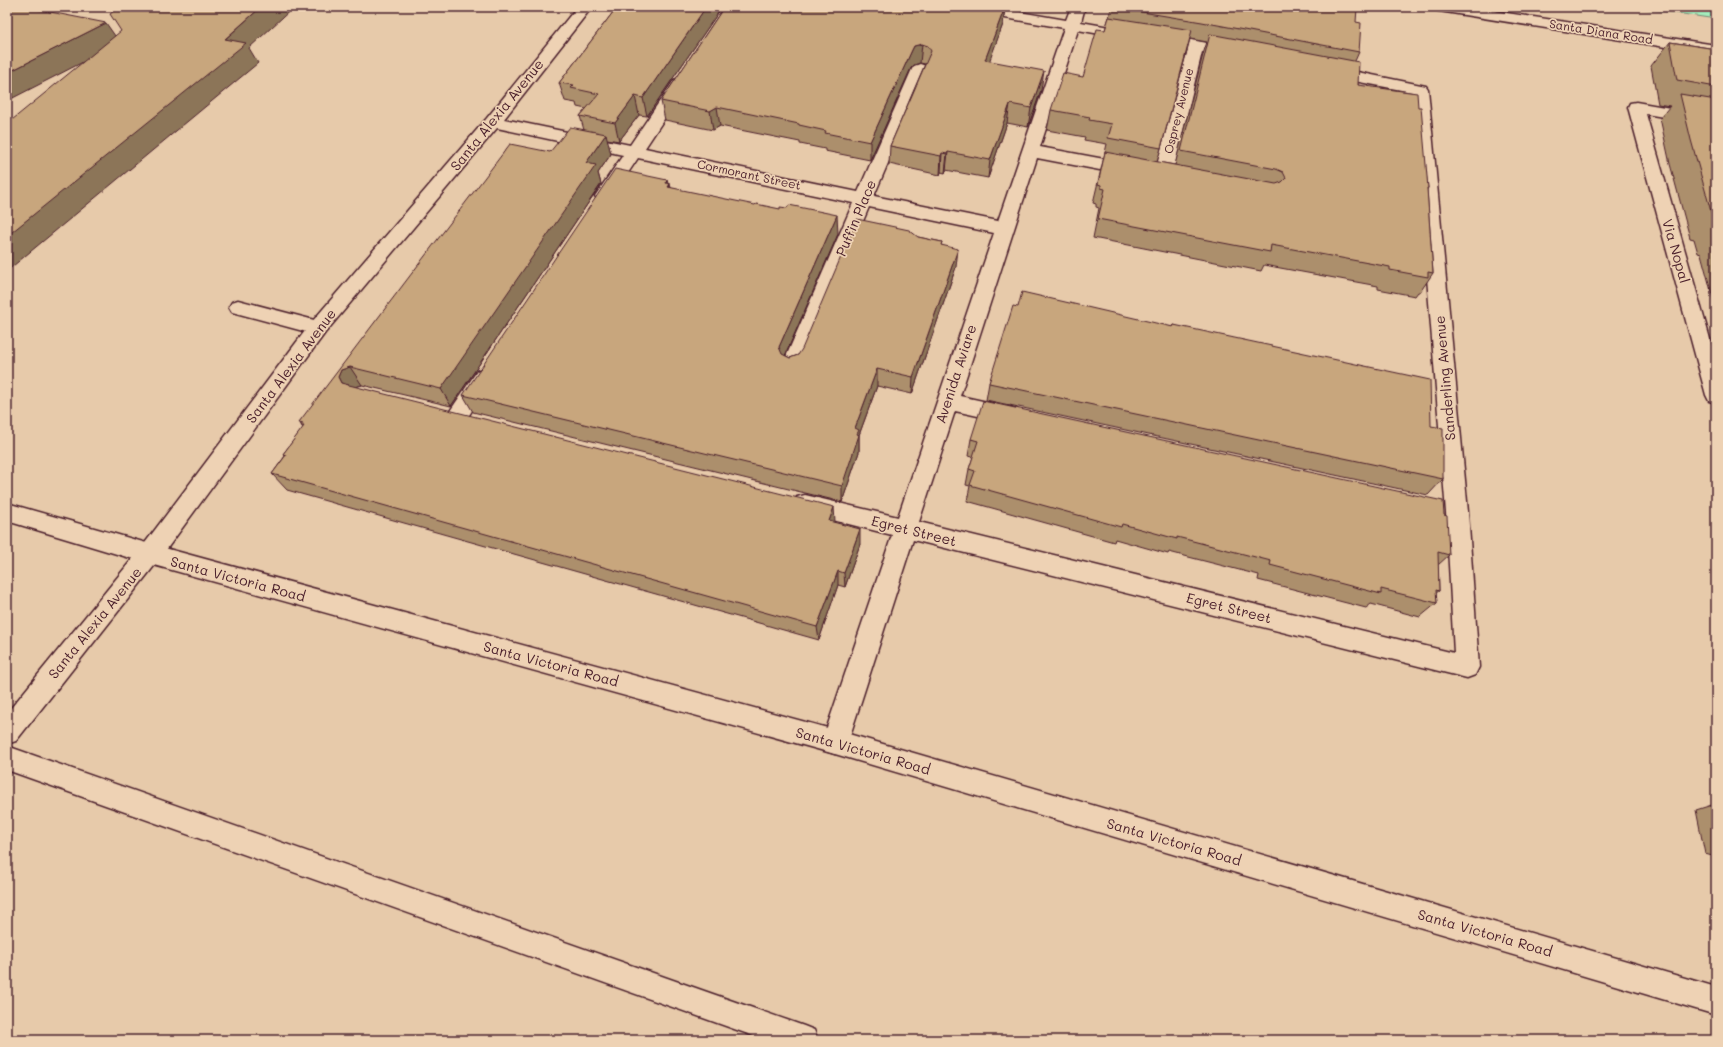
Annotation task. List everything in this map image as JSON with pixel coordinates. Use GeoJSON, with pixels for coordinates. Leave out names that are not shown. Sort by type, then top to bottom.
{"type":"FeatureCollection","features":[{"type":"Feature","properties":{"kind":"street","name":"Santa Alexia Avenue"},"geometry":{"type":"LineString","coordinates":[[7,732],[150,554],[318,328],[492,122],[584,7]]}},
{"type":"Feature","properties":{"kind":"street"},"geometry":{"type":"LineString","coordinates":[[963,7],[1075,16],[1196,46],[1250,56]]}},
{"type":"Feature","properties":{"kind":"street","name":"Santa Diana Road"},"geometry":{"type":"LineString","coordinates":[[1439,7],[1716,50]]}},
{"type":"Feature","properties":{"kind":"street","name":"Avenida Aviare"},"geometry":{"type":"LineString","coordinates":[[835,742],[1075,16]]}},
{"type":"Feature","properties":{"kind":"street","name":"Osprey Avenue"},"geometry":{"type":"LineString","coordinates":[[1030,151],[1170,178],[1196,46]]}},
{"type":"Feature","properties":{"kind":"street","name":"Sanderling Avenue"},"geometry":{"type":"LineString","coordinates":[[1312,68],[1420,89],[1457,512],[1467,666]]}},
{"type":"Feature","properties":{"kind":"street","name":"Puffin Place"},"geometry":{"type":"LineString","coordinates":[[792,366],[920,69]]}},
{"type":"Feature","properties":{"kind":"street"},"geometry":{"type":"LineString","coordinates":[[594,211],[686,73]]}},
{"type":"Feature","properties":{"kind":"street","name":"Via Nopal"},"geometry":{"type":"LineString","coordinates":[[1716,120],[1636,107],[1716,395]]}},
{"type":"Feature","properties":{"kind":"street","name":"Cormorant Street"},"geometry":{"type":"LineString","coordinates":[[492,122],[1005,228]]}},
{"type":"Feature","properties":{"kind":"street"},"geometry":{"type":"LineString","coordinates":[[456,417],[492,364]]}},
{"type":"Feature","properties":{"kind":"street"},"geometry":{"type":"LineString","coordinates":[[947,401],[1032,420]]}},
{"type":"Feature","properties":{"kind":"street"},"geometry":{"type":"LineString","coordinates":[[435,412],[480,423]]}},
{"type":"Feature","properties":{"kind":"street","name":"Egret Street"},"geometry":{"type":"LineString","coordinates":[[789,500],[1467,666]]}},
{"type":"Feature","properties":{"kind":"street"},"geometry":{"type":"LineString","coordinates":[[1434,507],[1457,512]]}},
{"type":"Feature","properties":{"kind":"street","name":"Santa Victoria Road"},"geometry":{"type":"LineString","coordinates":[[7,512],[150,554],[835,742],[1716,1001]]}},
{"type":"Feature","properties":{"kind":"lane"},"geometry":{"type":"LineString","coordinates":[[238,307],[318,328]]}},
{"type":"Feature","properties":{"kind":"lane"},"geometry":{"type":"LineString","coordinates":[[7,758],[804,1040]]}},
{"type":"Feature","properties":{"kind":"green space"},"geometry":{"type":"Polygon","coordinates":[[[1636,7],[1716,7],[1716,19],[1636,7]]]}},
{"type":"Feature","properties":{"kind":"building"},"geometry":{"type":"Polygon","coordinates":[[[7,7],[25,7],[106,23],[7,73],[7,7]]]}},
{"type":"Feature","properties":{"kind":"building"},"geometry":{"type":"Polygon","coordinates":[[[119,7],[261,7],[225,39],[246,43],[7,236],[7,124],[121,31],[110,14],[119,7]]]}},
{"type":"Feature","properties":{"kind":"building"},"geometry":{"type":"Polygon","coordinates":[[[617,7],[706,7],[643,98],[635,96],[615,123],[580,116],[599,94],[571,88],[574,85],[559,83],[617,7]]]}},
{"type":"Feature","properties":{"kind":"building"},"geometry":{"type":"Polygon","coordinates":[[[724,7],[1005,7],[985,60],[1044,71],[1031,108],[1010,104],[990,160],[948,152],[947,154],[942,153],[941,156],[890,146],[931,51],[928,46],[922,44],[914,46],[870,142],[825,133],[826,131],[799,124],[717,107],[710,111],[661,101],[724,7]]]}},
{"type":"Feature","properties":{"kind":"building"},"geometry":{"type":"Polygon","coordinates":[[[1112,7],[1355,7],[1357,8],[1356,22],[1361,23],[1359,52],[1202,22],[1112,7]]]}},
{"type":"Feature","properties":{"kind":"building"},"geometry":{"type":"Polygon","coordinates":[[[1109,17],[1192,30],[1161,148],[1108,138],[1112,124],[1089,120],[1090,117],[1051,110],[1063,73],[1083,77],[1097,29],[1105,30],[1109,17]]]}},
{"type":"Feature","properties":{"kind":"building"},"geometry":{"type":"Polygon","coordinates":[[[1210,34],[1359,62],[1358,85],[1417,93],[1418,107],[1421,107],[1433,273],[1428,272],[1428,277],[1390,270],[1390,267],[1271,245],[1270,252],[1098,219],[1105,189],[1101,188],[1101,185],[1098,184],[1105,152],[1276,184],[1282,182],[1286,178],[1283,172],[1276,169],[1181,151],[1210,34]]]}},
{"type":"Feature","properties":{"kind":"building"},"geometry":{"type":"Polygon","coordinates":[[[1670,42],[1716,49],[1716,87],[1677,80],[1670,42]]]}},
{"type":"Feature","properties":{"kind":"building"},"geometry":{"type":"Polygon","coordinates":[[[1680,94],[1716,100],[1716,215],[1712,215],[1680,94]]]}},
{"type":"Feature","properties":{"kind":"building"},"geometry":{"type":"Polygon","coordinates":[[[570,127],[606,134],[586,163],[596,165],[441,389],[350,367],[341,370],[338,377],[341,383],[834,507],[829,521],[860,529],[844,573],[838,571],[817,627],[272,474],[286,455],[283,454],[304,426],[301,426],[303,423],[299,422],[510,144],[550,152],[570,127]]]}},
{"type":"Feature","properties":{"kind":"building"},"geometry":{"type":"Polygon","coordinates":[[[615,169],[667,180],[666,183],[670,184],[668,187],[755,205],[780,209],[780,207],[787,208],[789,205],[837,215],[779,347],[782,354],[790,358],[798,355],[802,349],[857,219],[909,230],[918,237],[942,242],[941,245],[958,249],[913,377],[877,369],[855,428],[859,430],[857,434],[859,435],[842,486],[463,395],[615,169]]]}},
{"type":"Feature","properties":{"kind":"building"},"geometry":{"type":"Polygon","coordinates":[[[1022,292],[1173,327],[1174,325],[1430,380],[1431,426],[1443,428],[1443,479],[989,383],[1013,306],[1018,307],[1022,292]]]}},
{"type":"Feature","properties":{"kind":"building"},"geometry":{"type":"Polygon","coordinates":[[[983,401],[1443,501],[1444,515],[1447,516],[1449,555],[1438,552],[1439,591],[1436,590],[1437,603],[1381,589],[1381,594],[1270,565],[1271,561],[1177,537],[1177,539],[1122,524],[1121,527],[970,485],[975,471],[969,469],[978,441],[971,439],[983,401]]]}}]}
